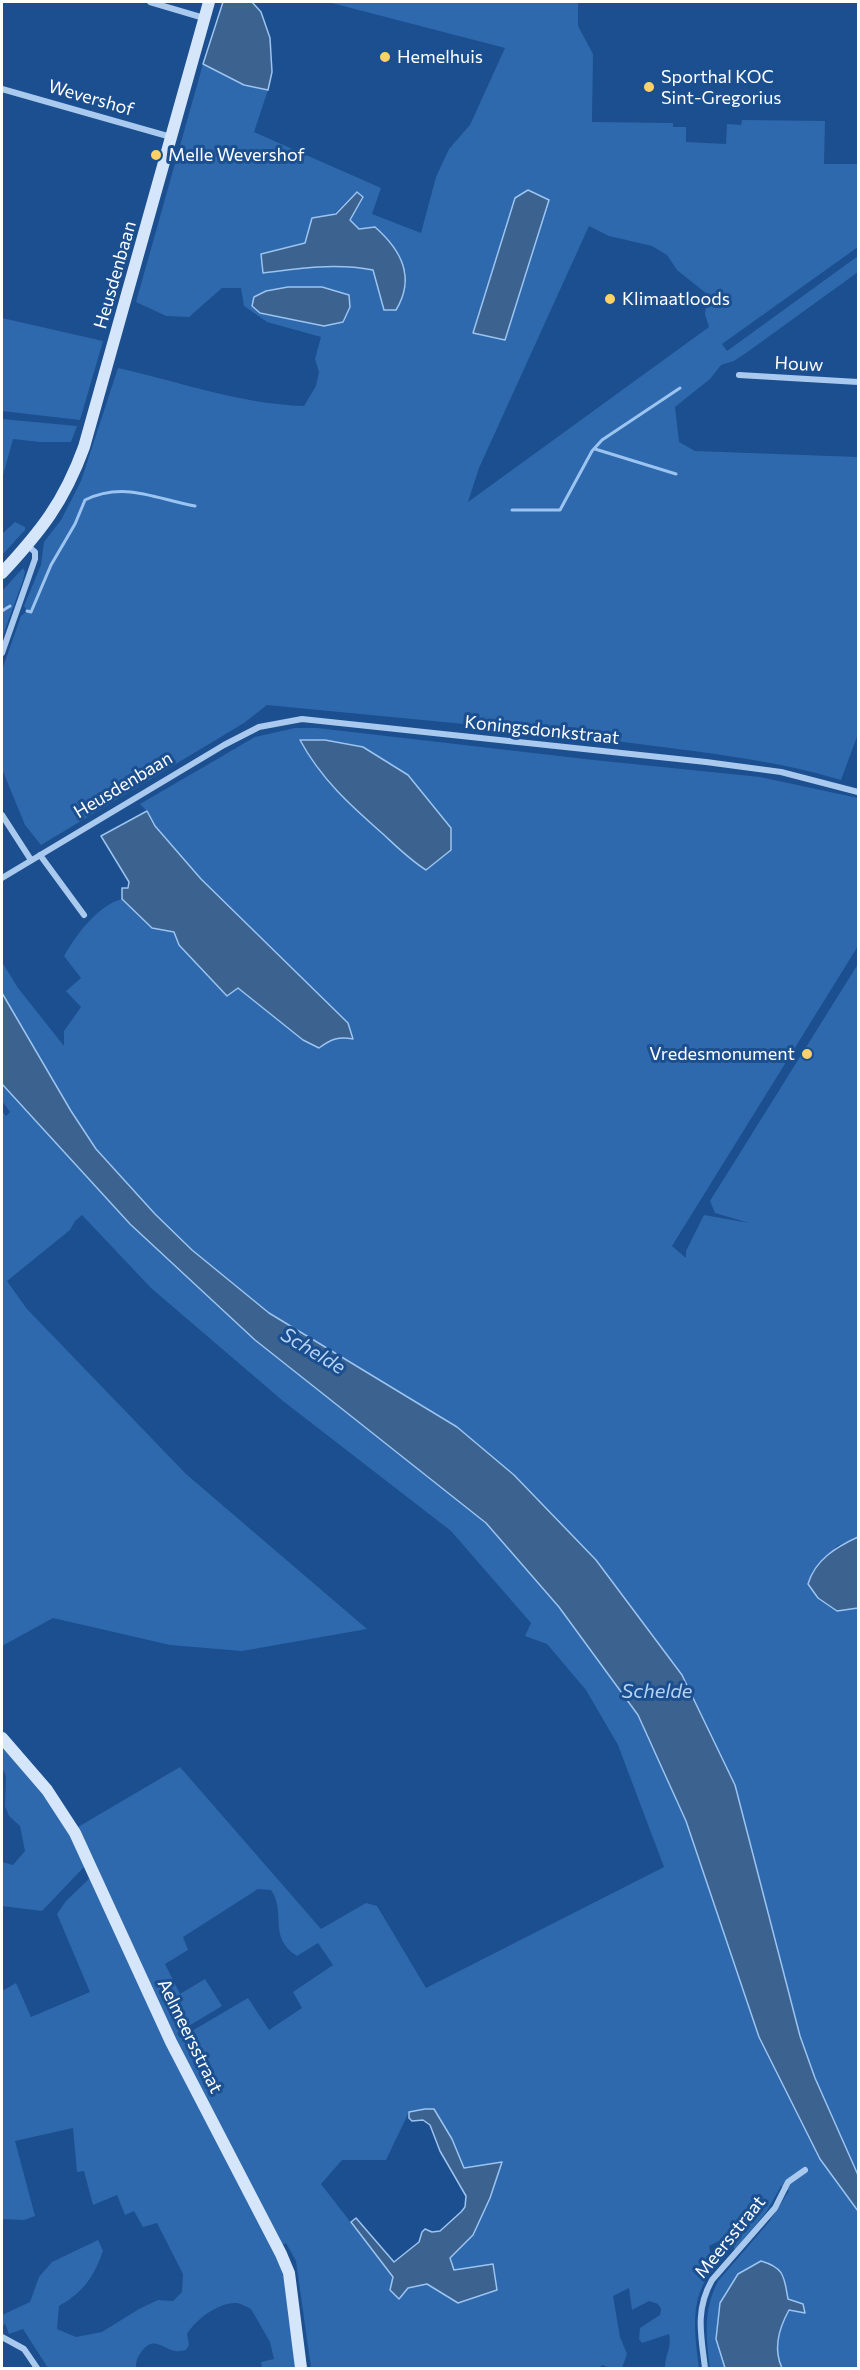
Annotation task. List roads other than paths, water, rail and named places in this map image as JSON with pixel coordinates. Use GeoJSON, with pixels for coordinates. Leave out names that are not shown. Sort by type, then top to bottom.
{"type":"FeatureCollection","features":[{"type":"Feature","properties":{"kind":"street"},"geometry":{"type":"LineString","coordinates":[[150,2],[204,18]]}},
{"type":"Feature","properties":{"kind":"street","name":"Heusdenbaan"},"geometry":{"type":"LineString","coordinates":[[2,573],[28,546],[62,500],[84,447],[209,2]]}},
{"type":"Feature","properties":{"kind":"street","name":"Wevershof"},"geometry":{"type":"LineString","coordinates":[[2,89],[171,137]]}},
{"type":"Feature","properties":{"kind":"street","name":"Houw"},"geometry":{"type":"LineString","coordinates":[[739,375],[858,382]]}},
{"type":"Feature","properties":{"kind":"street"},"geometry":{"type":"LineString","coordinates":[[2,653],[35,559],[35,552],[28,546]]}},
{"type":"Feature","properties":{"kind":"street","name":"Koningsdonkstraat"},"geometry":{"type":"LineString","coordinates":[[224,746],[260,727],[302,719],[324,720],[781,772],[858,792]]}},
{"type":"Feature","properties":{"kind":"street","name":"Heusdenbaan"},"geometry":{"type":"LineString","coordinates":[[2,878],[224,746]]}},
{"type":"Feature","properties":{"kind":"street"},"geometry":{"type":"LineString","coordinates":[[2,815],[31,860]]}},
{"type":"Feature","properties":{"kind":"street"},"geometry":{"type":"LineString","coordinates":[[40,855],[84,915]]}},
{"type":"Feature","properties":{"kind":"street","name":"Aelmeersstraat"},"geometry":{"type":"LineString","coordinates":[[2,1738],[47,1790],[75,1833],[171,2042],[282,2254],[289,2273],[302,2368]]}},
{"type":"Feature","properties":{"kind":"street","name":"Meersstraat"},"geometry":{"type":"LineString","coordinates":[[705,2368],[700,2326],[700,2306],[705,2293],[712,2280],[775,2208],[788,2182],[805,2170]]}},
{"type":"Feature","properties":{"kind":"street"},"geometry":{"type":"LineString","coordinates":[[2,2337],[24,2349],[37,2368]]}},
{"type":"Feature","properties":{"kind":"water"},"geometry":{"type":"Polygon","coordinates":[[[223,2],[252,2],[261,12],[270,38],[272,72],[268,90],[244,85],[203,64],[223,2]]]}},
{"type":"Feature","properties":{"kind":"water"},"geometry":{"type":"Polygon","coordinates":[[[528,190],[549,200],[505,340],[473,333],[515,198],[528,190]]]}},
{"type":"Feature","properties":{"kind":"water"},"geometry":{"type":"Polygon","coordinates":[[[357,192],[363,197],[350,220],[359,229],[375,227],[392,245],[403,265],[405,286],[396,310],[384,310],[373,270],[332,267],[263,273],[261,254],[305,243],[312,218],[336,214],[357,192]]]}},
{"type":"Feature","properties":{"kind":"water"},"geometry":{"type":"Polygon","coordinates":[[[288,287],[322,287],[349,295],[350,307],[343,322],[324,326],[260,313],[252,306],[254,297],[266,291],[288,287]]]}},
{"type":"Feature","properties":{"kind":"water"},"geometry":{"type":"Polygon","coordinates":[[[300,740],[325,740],[363,747],[408,775],[451,828],[451,850],[426,870],[409,858],[337,791],[317,767],[300,740]]]}},
{"type":"Feature","properties":{"kind":"water"},"geometry":{"type":"Polygon","coordinates":[[[147,811],[155,826],[201,879],[348,1023],[353,1039],[335,1039],[319,1048],[303,1040],[238,988],[227,996],[179,945],[174,932],[152,928],[122,899],[122,888],[128,888],[129,882],[101,836],[147,811]]]}},
{"type":"Feature","properties":{"kind":"water","name":"Schelde"},"geometry":{"type":"Polygon","coordinates":[[[2,993],[71,1111],[96,1149],[155,1214],[192,1250],[269,1313],[457,1427],[514,1475],[596,1560],[682,1675],[735,1785],[800,2036],[815,2078],[858,2175],[858,2211],[820,2159],[759,2037],[686,1821],[638,1715],[559,1607],[486,1523],[255,1340],[130,1224],[2,1084],[2,993]]]}},
{"type":"Feature","properties":{"kind":"water"},"geometry":{"type":"Polygon","coordinates":[[[858,1537],[858,1608],[837,1611],[818,1598],[808,1584],[816,1568],[827,1555],[858,1537]]]}},
{"type":"Feature","properties":{"kind":"water"},"geometry":{"type":"Polygon","coordinates":[[[434,2109],[452,2139],[464,2168],[502,2162],[490,2198],[473,2235],[450,2258],[454,2270],[493,2264],[497,2290],[458,2303],[427,2284],[408,2288],[399,2299],[390,2290],[393,2277],[351,2222],[356,2218],[394,2262],[419,2242],[425,2229],[432,2232],[440,2231],[465,2207],[466,2196],[440,2151],[430,2125],[423,2120],[412,2121],[409,2118],[409,2112],[434,2109]]]}},
{"type":"Feature","properties":{"kind":"water"},"geometry":{"type":"Polygon","coordinates":[[[761,2261],[779,2270],[784,2279],[788,2299],[803,2304],[805,2313],[789,2310],[782,2324],[778,2339],[778,2353],[782,2368],[725,2368],[716,2339],[720,2303],[738,2274],[761,2261]]]}},
{"type":"Feature","properties":{"kind":"waterway"},"geometry":{"type":"LineString","coordinates":[[512,510],[560,510],[592,451],[602,440],[680,388]]}},
{"type":"Feature","properties":{"kind":"waterway"},"geometry":{"type":"LineString","coordinates":[[595,449],[676,474]]}},
{"type":"Feature","properties":{"kind":"waterway"},"geometry":{"type":"LineString","coordinates":[[27,611],[31,612],[51,565],[75,524],[85,500],[113,492],[127,492],[195,506]]}},
{"type":"Feature","properties":{"kind":"waterway"},"geometry":{"type":"LineString","coordinates":[[2,611],[10,606]]}},
{"type":"Feature","properties":{"kind":"place","name":"Hemelhuis"},"geometry":{"type":"Point","coordinates":[385,57]}},
{"type":"Feature","properties":{"kind":"place","name":"Sporthal KOC Sint-Gregorius"},"geometry":{"type":"Point","coordinates":[649,87]}},
{"type":"Feature","properties":{"kind":"place","name":"Melle Wevershof"},"geometry":{"type":"Point","coordinates":[156,155]}},
{"type":"Feature","properties":{"kind":"place","name":"Klimaatloods"},"geometry":{"type":"Point","coordinates":[610,299]}},
{"type":"Feature","properties":{"kind":"place","name":"Vredesmonument"},"geometry":{"type":"Point","coordinates":[807,1054]}}]}
